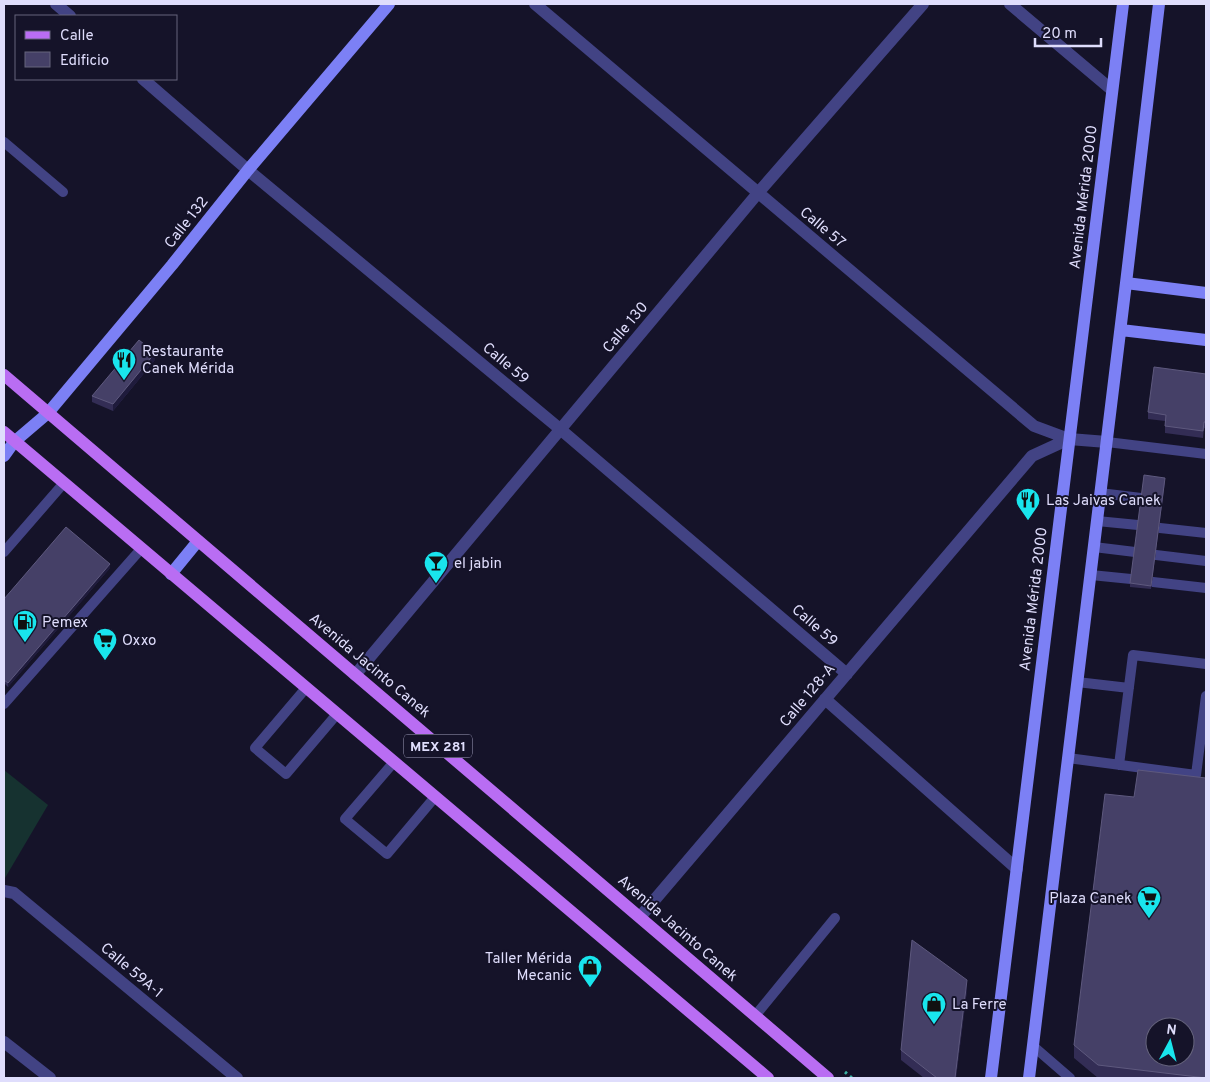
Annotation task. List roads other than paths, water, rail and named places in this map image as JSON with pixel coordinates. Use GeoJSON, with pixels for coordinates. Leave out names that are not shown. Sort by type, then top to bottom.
{"type":"FeatureCollection","features":[{"type":"Feature","properties":{"kind":"main road","name":"Calle 132"},"geometry":{"type":"LineString","coordinates":[[4,456],[14,442],[48,413],[172,265],[248,170],[389,4]]}},
{"type":"Feature","properties":{"kind":"main road","name":"Avenida Mérida 2000"},"geometry":{"type":"LineString","coordinates":[[991,1078],[1123,4]]}},
{"type":"Feature","properties":{"kind":"main road"},"geometry":{"type":"LineString","coordinates":[[1029,1078],[1159,4]]}},
{"type":"Feature","properties":{"kind":"main road"},"geometry":{"type":"LineString","coordinates":[[1126,282],[1206,293]]}},
{"type":"Feature","properties":{"kind":"main road"},"geometry":{"type":"LineString","coordinates":[[1120,330],[1206,340]]}},
{"type":"Feature","properties":{"kind":"main road","name":"Avenida Jacinto Canek"},"geometry":{"type":"LineString","coordinates":[[4,375],[828,1078]]}},
{"type":"Feature","properties":{"kind":"main road","name":"MEX 281"},"geometry":{"type":"LineString","coordinates":[[4,432],[63,484],[768,1078]]}},
{"type":"Feature","properties":{"kind":"main road"},"geometry":{"type":"LineString","coordinates":[[171,574],[198,541]]}},
{"type":"Feature","properties":{"kind":"street"},"geometry":{"type":"LineString","coordinates":[[56,4],[69,15]]}},
{"type":"Feature","properties":{"kind":"street","name":"Calle 57"},"geometry":{"type":"LineString","coordinates":[[535,4],[1034,426],[1069,439],[1107,442]]}},
{"type":"Feature","properties":{"kind":"street","name":"Calle 130"},"geometry":{"type":"LineString","coordinates":[[355,674],[758,193],[923,4]]}},
{"type":"Feature","properties":{"kind":"street"},"geometry":{"type":"LineString","coordinates":[[1010,4],[1112,90]]}},
{"type":"Feature","properties":{"kind":"street","name":"Calle 59"},"geometry":{"type":"LineString","coordinates":[[144,80],[248,170],[560,429],[847,674]]}},
{"type":"Feature","properties":{"kind":"street","name":"Calle 128-A"},"geometry":{"type":"LineString","coordinates":[[640,917],[1032,456],[1069,439]]}},
{"type":"Feature","properties":{"kind":"street"},"geometry":{"type":"LineString","coordinates":[[825,699],[1017,869]]}},
{"type":"Feature","properties":{"kind":"street","name":"Calle 59A-1"},"geometry":{"type":"LineString","coordinates":[[4,891],[14,893],[237,1078]]}},
{"type":"Feature","properties":{"kind":"street"},"geometry":{"type":"LineString","coordinates":[[4,1042],[50,1078]]}},
{"type":"Feature","properties":{"kind":"lane"},"geometry":{"type":"LineString","coordinates":[[4,142],[63,192]]}},
{"type":"Feature","properties":{"kind":"lane"},"geometry":{"type":"LineString","coordinates":[[1107,442],[1206,454]]}},
{"type":"Feature","properties":{"kind":"lane"},"geometry":{"type":"LineString","coordinates":[[4,552],[63,484]]}},
{"type":"Feature","properties":{"kind":"lane"},"geometry":{"type":"LineString","coordinates":[[1100,493],[1141,498]]}},
{"type":"Feature","properties":{"kind":"lane"},"geometry":{"type":"LineString","coordinates":[[1097,521],[1138,525]]}},
{"type":"Feature","properties":{"kind":"lane"},"geometry":{"type":"LineString","coordinates":[[1160,528],[1206,533]]}},
{"type":"Feature","properties":{"kind":"lane"},"geometry":{"type":"LineString","coordinates":[[1094,547],[1134,552]]}},
{"type":"Feature","properties":{"kind":"lane"},"geometry":{"type":"LineString","coordinates":[[4,704],[141,549]]}},
{"type":"Feature","properties":{"kind":"lane"},"geometry":{"type":"LineString","coordinates":[[1156,555],[1206,561]]}},
{"type":"Feature","properties":{"kind":"lane"},"geometry":{"type":"LineString","coordinates":[[1090,574],[1131,580]]}},
{"type":"Feature","properties":{"kind":"lane"},"geometry":{"type":"LineString","coordinates":[[1153,582],[1206,588]]}},
{"type":"Feature","properties":{"kind":"lane"},"geometry":{"type":"LineString","coordinates":[[1119,765],[1133,655],[1206,664]]}},
{"type":"Feature","properties":{"kind":"lane"},"geometry":{"type":"LineString","coordinates":[[1077,682],[1129,688]]}},
{"type":"Feature","properties":{"kind":"lane"},"geometry":{"type":"LineString","coordinates":[[306,688],[255,748],[286,774],[337,714]]}},
{"type":"Feature","properties":{"kind":"lane"},"geometry":{"type":"LineString","coordinates":[[1068,758],[1196,775],[1206,696]]}},
{"type":"Feature","properties":{"kind":"lane"},"geometry":{"type":"LineString","coordinates":[[394,762],[345,819],[387,854],[435,798]]}},
{"type":"Feature","properties":{"kind":"lane"},"geometry":{"type":"LineString","coordinates":[[755,1016],[835,918]]}},
{"type":"Feature","properties":{"kind":"lane"},"geometry":{"type":"LineString","coordinates":[[1033,1046],[1070,1078]]}},
{"type":"Feature","properties":{"kind":"place","name":"Restaurante Canek Mérida"},"geometry":{"type":"Point","coordinates":[124,381]}},
{"type":"Feature","properties":{"kind":"place","name":"Las Jaivas Canek"},"geometry":{"type":"Point","coordinates":[1028,521]}},
{"type":"Feature","properties":{"kind":"place","name":"el jabin"},"geometry":{"type":"Point","coordinates":[436,584]}},
{"type":"Feature","properties":{"kind":"place","name":"Pemex"},"geometry":{"type":"Point","coordinates":[25,643]}},
{"type":"Feature","properties":{"kind":"place","name":"Oxxo"},"geometry":{"type":"Point","coordinates":[105,661]}},
{"type":"Feature","properties":{"kind":"place","name":"Plaza Canek"},"geometry":{"type":"Point","coordinates":[1149,919]}},
{"type":"Feature","properties":{"kind":"place","name":"Taller Mérida Mecanic"},"geometry":{"type":"Point","coordinates":[590,988]}},
{"type":"Feature","properties":{"kind":"place","name":"La Ferre"},"geometry":{"type":"Point","coordinates":[934,1025]}}]}
